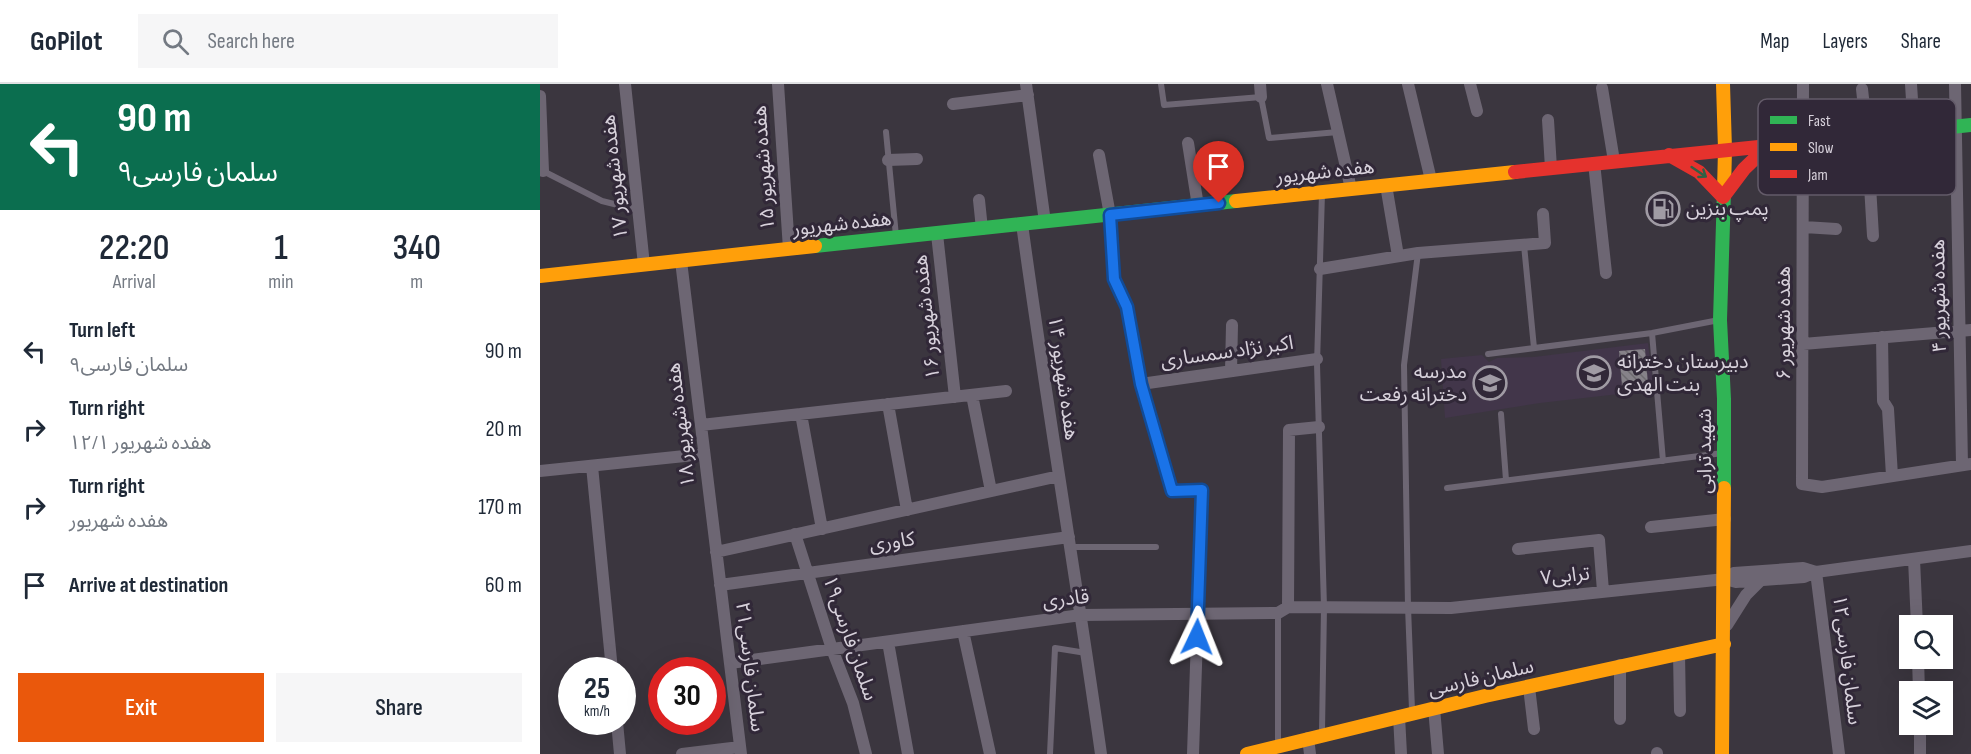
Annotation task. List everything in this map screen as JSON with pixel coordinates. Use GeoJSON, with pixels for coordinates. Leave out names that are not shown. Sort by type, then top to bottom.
{"type":"FeatureCollection","features":[{"type":"Feature","properties":{"kind":"main road","name":"شهید ترابی"},"geometry":{"type":"LineString","coordinates":[[1722,754],[1725,628],[1724,399],[1720,320],[1725,148],[1723,84]]}},
{"type":"Feature","properties":{"kind":"main road","name":"هفده شهریور"},"geometry":{"type":"LineString","coordinates":[[1956,127],[1971,125]]}},
{"type":"Feature","properties":{"kind":"main road","name":"هفده شهریور"},"geometry":{"type":"LineString","coordinates":[[540,276],[1758,146]]}},
{"type":"Feature","properties":{"kind":"main road"},"geometry":{"type":"LineString","coordinates":[[1668,155],[1695,168],[1708,178],[1723,197],[1736,177],[1758,154]]}},
{"type":"Feature","properties":{"kind":"main road","name":"سلمان فارسی"},"geometry":{"type":"LineString","coordinates":[[1247,754],[1322,734],[1620,665],[1724,644]]}},
{"type":"Feature","properties":{"kind":"street","name":"هفده شهریور ۱۷"},"geometry":{"type":"LineString","coordinates":[[625,84],[644,265]]}},
{"type":"Feature","properties":{"kind":"street","name":"هفده شهریور ۱۵"},"geometry":{"type":"LineString","coordinates":[[778,84],[789,249]]}},
{"type":"Feature","properties":{"kind":"street"},"geometry":{"type":"LineString","coordinates":[[1327,84],[1351,189]]}},
{"type":"Feature","properties":{"kind":"street"},"geometry":{"type":"LineString","coordinates":[[1408,84],[1431,180]]}},
{"type":"Feature","properties":{"kind":"street"},"geometry":{"type":"LineString","coordinates":[[1470,84],[1477,111]]}},
{"type":"Feature","properties":{"kind":"street","name":"هفده شهریور ۶"},"geometry":{"type":"LineString","coordinates":[[1803,84],[1803,99]]}},
{"type":"Feature","properties":{"kind":"street"},"geometry":{"type":"LineString","coordinates":[[1911,84],[1912,99]]}},
{"type":"Feature","properties":{"kind":"street"},"geometry":{"type":"LineString","coordinates":[[1602,88],[1614,161]]}},
{"type":"Feature","properties":{"kind":"street"},"geometry":{"type":"LineString","coordinates":[[1862,88],[1863,99]]}},
{"type":"Feature","properties":{"kind":"street"},"geometry":{"type":"LineString","coordinates":[[953,104],[1027,89],[1045,222]]}},
{"type":"Feature","properties":{"kind":"street"},"geometry":{"type":"LineString","coordinates":[[540,96],[541,170]]}},
{"type":"Feature","properties":{"kind":"street"},"geometry":{"type":"LineString","coordinates":[[1548,120],[1551,168]]}},
{"type":"Feature","properties":{"kind":"street"},"geometry":{"type":"LineString","coordinates":[[1188,142],[1198,206]]}},
{"type":"Feature","properties":{"kind":"street","name":"هفده شهریور ۴"},"geometry":{"type":"LineString","coordinates":[[1956,147],[1965,330],[1967,465]]}},
{"type":"Feature","properties":{"kind":"street"},"geometry":{"type":"LineString","coordinates":[[1100,155],[1110,215],[1114,279],[1127,307],[1141,384],[1172,491],[1202,490],[1192,754]]}},
{"type":"Feature","properties":{"kind":"street"},"geometry":{"type":"LineString","coordinates":[[888,160],[917,159]]}},
{"type":"Feature","properties":{"kind":"street"},"geometry":{"type":"LineString","coordinates":[[1594,163],[1606,273]]}},
{"type":"Feature","properties":{"kind":"street"},"geometry":{"type":"LineString","coordinates":[[1386,185],[1398,256]]}},
{"type":"Feature","properties":{"kind":"street","name":"هفده شهریور ۶"},"geometry":{"type":"LineString","coordinates":[[1804,195],[1802,484],[1822,487],[1893,476]]}},
{"type":"Feature","properties":{"kind":"street"},"geometry":{"type":"LineString","coordinates":[[1871,195],[1873,236]]}},
{"type":"Feature","properties":{"kind":"street"},"geometry":{"type":"LineString","coordinates":[[979,200],[982,229]]}},
{"type":"Feature","properties":{"kind":"street"},"geometry":{"type":"LineString","coordinates":[[1320,269],[1418,253],[1545,243],[1543,214]]}},
{"type":"Feature","properties":{"kind":"street","name":"هفده شهریور ۱۴"},"geometry":{"type":"LineString","coordinates":[[1022,224],[1101,754]]}},
{"type":"Feature","properties":{"kind":"street"},"geometry":{"type":"LineString","coordinates":[[1804,227],[1836,229]]}},
{"type":"Feature","properties":{"kind":"street","name":"هفده شهریور ۱۶"},"geometry":{"type":"LineString","coordinates":[[937,234],[955,397]]}},
{"type":"Feature","properties":{"kind":"street","name":"هفده شهریور ۱۸"},"geometry":{"type":"LineString","coordinates":[[681,261],[720,585]]}},
{"type":"Feature","properties":{"kind":"street"},"geometry":{"type":"LineString","coordinates":[[1231,371],[1232,325]]}},
{"type":"Feature","properties":{"kind":"street"},"geometry":{"type":"LineString","coordinates":[[1803,344],[1965,330]]}},
{"type":"Feature","properties":{"kind":"street"},"geometry":{"type":"LineString","coordinates":[[1882,337],[1883,401],[1888,409],[1893,476],[1967,465]]}},
{"type":"Feature","properties":{"kind":"street","name":"اکبر نژاد سمساری"},"geometry":{"type":"LineString","coordinates":[[1141,384],[1317,359]]}},
{"type":"Feature","properties":{"kind":"street"},"geometry":{"type":"LineString","coordinates":[[701,425],[1006,391]]}},
{"type":"Feature","properties":{"kind":"street"},"geometry":{"type":"LineString","coordinates":[[972,395],[991,491]]}},
{"type":"Feature","properties":{"kind":"street"},"geometry":{"type":"LineString","coordinates":[[888,404],[907,510]]}},
{"type":"Feature","properties":{"kind":"street"},"geometry":{"type":"LineString","coordinates":[[801,414],[822,529]]}},
{"type":"Feature","properties":{"kind":"street"},"geometry":{"type":"LineString","coordinates":[[1283,610],[1289,430],[1319,427]]}},
{"type":"Feature","properties":{"kind":"street"},"geometry":{"type":"LineString","coordinates":[[540,471],[704,454]]}},
{"type":"Feature","properties":{"kind":"street"},"geometry":{"type":"LineString","coordinates":[[592,466],[611,657]]}},
{"type":"Feature","properties":{"kind":"street"},"geometry":{"type":"LineString","coordinates":[[716,552],[1059,476]]}},
{"type":"Feature","properties":{"kind":"street"},"geometry":{"type":"LineString","coordinates":[[1651,526],[1725,519]]}},
{"type":"Feature","properties":{"kind":"street","name":"سلمان فارسی۱۹"},"geometry":{"type":"LineString","coordinates":[[795,534],[832,649],[853,703],[866,754]]}},
{"type":"Feature","properties":{"kind":"street"},"geometry":{"type":"LineString","coordinates":[[1518,549],[1599,540],[1604,591]]}},
{"type":"Feature","properties":{"kind":"street","name":"کاوری"},"geometry":{"type":"LineString","coordinates":[[720,585],[1070,542]]}},
{"type":"Feature","properties":{"kind":"street"},"geometry":{"type":"LineString","coordinates":[[1725,579],[1736,582],[1804,577],[1816,572],[1971,551]]}},
{"type":"Feature","properties":{"kind":"street"},"geometry":{"type":"LineString","coordinates":[[1914,559],[1917,615]]}},
{"type":"Feature","properties":{"kind":"street"},"geometry":{"type":"LineString","coordinates":[[1725,579],[1734,573],[1803,568],[1816,572]]}},
{"type":"Feature","properties":{"kind":"street","name":"سلمان فارسی۱۲"},"geometry":{"type":"LineString","coordinates":[[1816,572],[1839,754]]}},
{"type":"Feature","properties":{"kind":"street","name":"ترابی۷"},"geometry":{"type":"LineString","coordinates":[[1408,607],[1451,608],[1725,579]]}},
{"type":"Feature","properties":{"kind":"street"},"geometry":{"type":"LineString","coordinates":[[1725,628],[1746,595],[1761,580]]}},
{"type":"Feature","properties":{"kind":"street","name":"سلمان فارسی۲۱"},"geometry":{"type":"LineString","coordinates":[[720,585],[741,750]]}},
{"type":"Feature","properties":{"kind":"street","name":"قادری"},"geometry":{"type":"LineString","coordinates":[[730,663],[1081,615],[1198,614],[1324,607],[1408,607]]}},
{"type":"Feature","properties":{"kind":"street"},"geometry":{"type":"LineString","coordinates":[[963,631],[990,754]]}},
{"type":"Feature","properties":{"kind":"street"},"geometry":{"type":"LineString","coordinates":[[888,642],[908,754]]}},
{"type":"Feature","properties":{"kind":"street"},"geometry":{"type":"LineString","coordinates":[[1679,653],[1680,711]]}},
{"type":"Feature","properties":{"kind":"street"},"geometry":{"type":"LineString","coordinates":[[1620,665],[1620,719]]}},
{"type":"Feature","properties":{"kind":"street"},"geometry":{"type":"LineString","coordinates":[[1529,687],[1534,729]]}},
{"type":"Feature","properties":{"kind":"street"},"geometry":{"type":"LineString","coordinates":[[1434,708],[1438,754]]}},
{"type":"Feature","properties":{"kind":"street"},"geometry":{"type":"LineString","coordinates":[[1401,754],[1406,715]]}},
{"type":"Feature","properties":{"kind":"street"},"geometry":{"type":"LineString","coordinates":[[618,735],[620,754]]}},
{"type":"Feature","properties":{"kind":"street"},"geometry":{"type":"LineString","coordinates":[[1920,735],[1920,754]]}},
{"type":"Feature","properties":{"kind":"street"},"geometry":{"type":"LineString","coordinates":[[1308,738],[1310,754]]}},
{"type":"Feature","properties":{"kind":"street"},"geometry":{"type":"LineString","coordinates":[[682,754],[741,750]]}},
{"type":"Feature","properties":{"kind":"lane"},"geometry":{"type":"LineString","coordinates":[[1161,84],[1164,105],[1260,90],[1269,138],[1338,132]]}},
{"type":"Feature","properties":{"kind":"lane"},"geometry":{"type":"LineString","coordinates":[[886,132],[896,238]]}},
{"type":"Feature","properties":{"kind":"lane"},"geometry":{"type":"LineString","coordinates":[[541,170],[602,201],[638,210]]}},
{"type":"Feature","properties":{"kind":"lane"},"geometry":{"type":"LineString","coordinates":[[1322,734],[1324,607],[1317,359],[1323,192]]}},
{"type":"Feature","properties":{"kind":"lane"},"geometry":{"type":"LineString","coordinates":[[1524,244],[1534,348]]}},
{"type":"Feature","properties":{"kind":"lane"},"geometry":{"type":"LineString","coordinates":[[1406,715],[1408,607],[1404,365],[1418,253]]}},
{"type":"Feature","properties":{"kind":"lane"},"geometry":{"type":"LineString","coordinates":[[1488,354],[1652,333],[1720,320]]}},
{"type":"Feature","properties":{"kind":"lane"},"geometry":{"type":"LineString","coordinates":[[1652,333],[1663,461]]}},
{"type":"Feature","properties":{"kind":"lane"},"geometry":{"type":"LineString","coordinates":[[1501,414],[1506,480]]}},
{"type":"Feature","properties":{"kind":"lane"},"geometry":{"type":"LineString","coordinates":[[1447,488],[1724,453]]}},
{"type":"Feature","properties":{"kind":"lane"},"geometry":{"type":"LineString","coordinates":[[1070,542],[1156,547]]}},
{"type":"Feature","properties":{"kind":"lane"},"geometry":{"type":"LineString","coordinates":[[1278,746],[1283,610]]}},
{"type":"Feature","properties":{"kind":"lane"},"geometry":{"type":"LineString","coordinates":[[1050,754],[1055,648],[1087,653]]}},
{"type":"Feature","properties":{"kind":"shaded area"},"geometry":{"type":"Polygon","coordinates":[[[1648,343],[1654,390],[1540,403],[1445,418],[1441,359],[1482,355],[1489,362],[1497,358],[1534,357],[1648,343]]]}},
{"type":"Feature","properties":{"kind":"building"},"geometry":{"type":"Polygon","coordinates":[[[1662,191],[1669,194],[1672,201],[1669,208],[1662,211],[1655,208],[1652,201],[1655,194],[1662,191]]]}},
{"type":"Feature","properties":{"kind":"building"},"geometry":{"type":"Polygon","coordinates":[[[1645,349],[1648,384],[1622,386],[1619,351],[1645,349]]]}},
{"type":"Feature","properties":{"kind":"traffic: fast"},"geometry":{"type":"LineString","coordinates":[[1956,127],[1971,125]]}},
{"type":"Feature","properties":{"kind":"traffic: fast"},"geometry":{"type":"LineString","coordinates":[[1724,191],[1720,320],[1724,399],[1724,488]]}},
{"type":"Feature","properties":{"kind":"traffic: fast"},"geometry":{"type":"LineString","coordinates":[[815,246],[1236,201]]}},
{"type":"Feature","properties":{"kind":"traffic: slow"},"geometry":{"type":"LineString","coordinates":[[1723,84],[1724,191]]}},
{"type":"Feature","properties":{"kind":"traffic: slow"},"geometry":{"type":"LineString","coordinates":[[1236,201],[1515,172]]}},
{"type":"Feature","properties":{"kind":"traffic: slow"},"geometry":{"type":"LineString","coordinates":[[540,276],[815,246]]}},
{"type":"Feature","properties":{"kind":"traffic: slow"},"geometry":{"type":"LineString","coordinates":[[1722,754],[1724,488]]}},
{"type":"Feature","properties":{"kind":"traffic: slow"},"geometry":{"type":"LineString","coordinates":[[1247,754],[1485,696],[1724,644]]}},
{"type":"Feature","properties":{"kind":"traffic: jam"},"geometry":{"type":"LineString","coordinates":[[1515,172],[1758,147]]}},
{"type":"Feature","properties":{"kind":"traffic: jam"},"geometry":{"type":"LineString","coordinates":[[1669,155],[1699,172],[1723,197],[1744,169],[1758,156]]}},
{"type":"Feature","properties":{"kind":"place","name":"پمپ بنزین"},"geometry":{"type":"Point","coordinates":[1663,209]}},
{"type":"Feature","properties":{"kind":"place","name":"دبیرستان دخترانه بنت الهدی"},"geometry":{"type":"Point","coordinates":[1594,373]}},
{"type":"Feature","properties":{"kind":"place","name":"مدرسه دخترانه رفعت"},"geometry":{"type":"Point","coordinates":[1490,383]}},
{"type":"Feature","properties":{"kind":"route"},"geometry":{"type":"LineString","coordinates":[[1197,637],[1202,490],[1172,491],[1141,384],[1127,307],[1114,279],[1110,215],[1219,203]]}}]}
